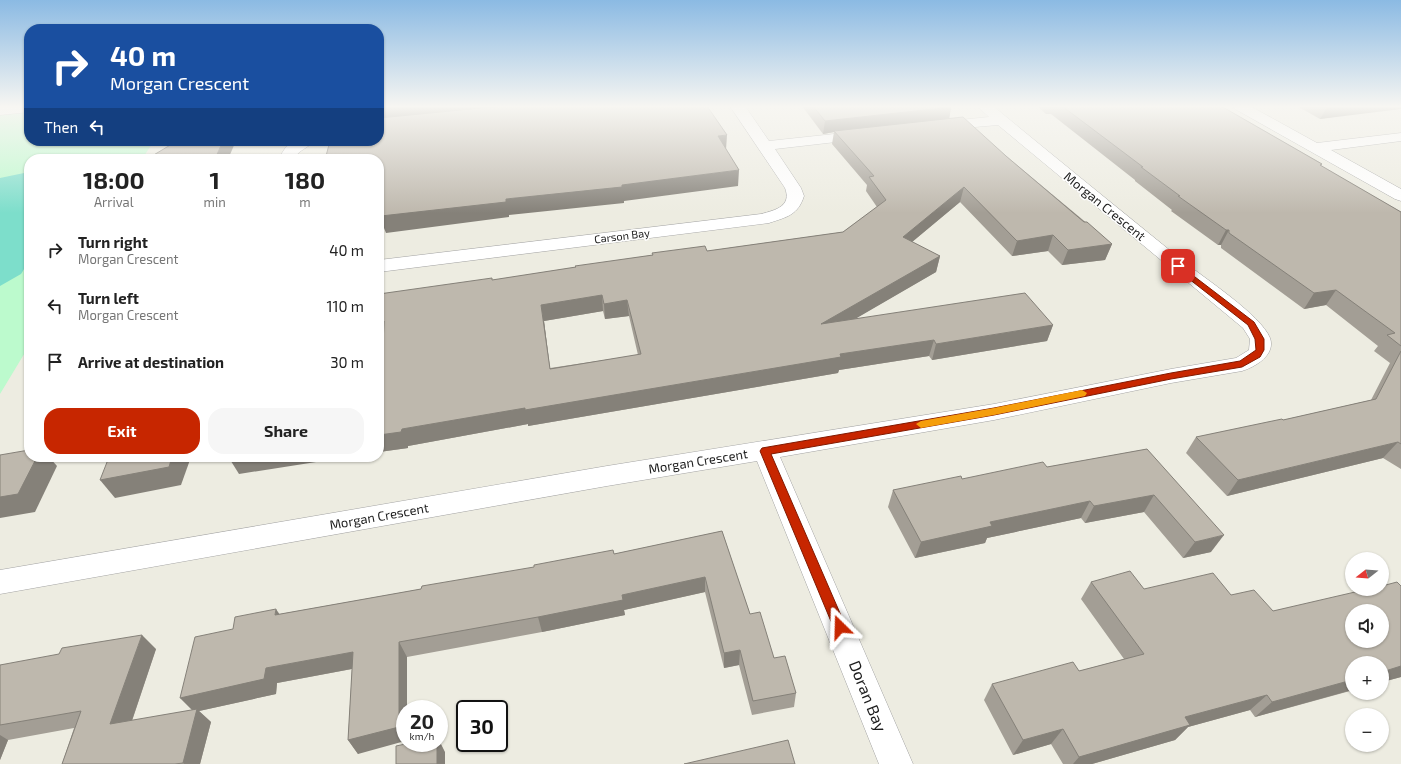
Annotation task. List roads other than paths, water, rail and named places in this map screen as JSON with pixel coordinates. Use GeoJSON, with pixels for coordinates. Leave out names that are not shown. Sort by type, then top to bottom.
{"type":"FeatureCollection","features":[{"type":"Feature","properties":{"kind":"street","name":"Carson Bay"},"geometry":{"type":"LineString","coordinates":[[384,265],[702,227],[780,214],[793,205],[796,196],[793,188],[762,142]]}},
{"type":"Feature","properties":{"kind":"street"},"geometry":{"type":"LineString","coordinates":[[765,146],[804,142]]}},
{"type":"Feature","properties":{"kind":"street","name":"Morgan Crescent"},"geometry":{"type":"LineString","coordinates":[[0,582],[600,477],[765,451],[994,412],[1171,376],[1242,364],[1256,355],[1260,350],[1260,339],[1251,324],[1027,142]]}},
{"type":"Feature","properties":{"kind":"street"},"geometry":{"type":"LineString","coordinates":[[1304,142],[1401,196]]}},
{"type":"Feature","properties":{"kind":"street"},"geometry":{"type":"LineString","coordinates":[[1315,148],[1365,142]]}},
{"type":"Feature","properties":{"kind":"street"},"geometry":{"type":"LineString","coordinates":[[289,154],[291,150],[298,146]]}},
{"type":"Feature","properties":{"kind":"street","name":"Doran Bay"},"geometry":{"type":"LineString","coordinates":[[765,451],[896,764]]}}]}
